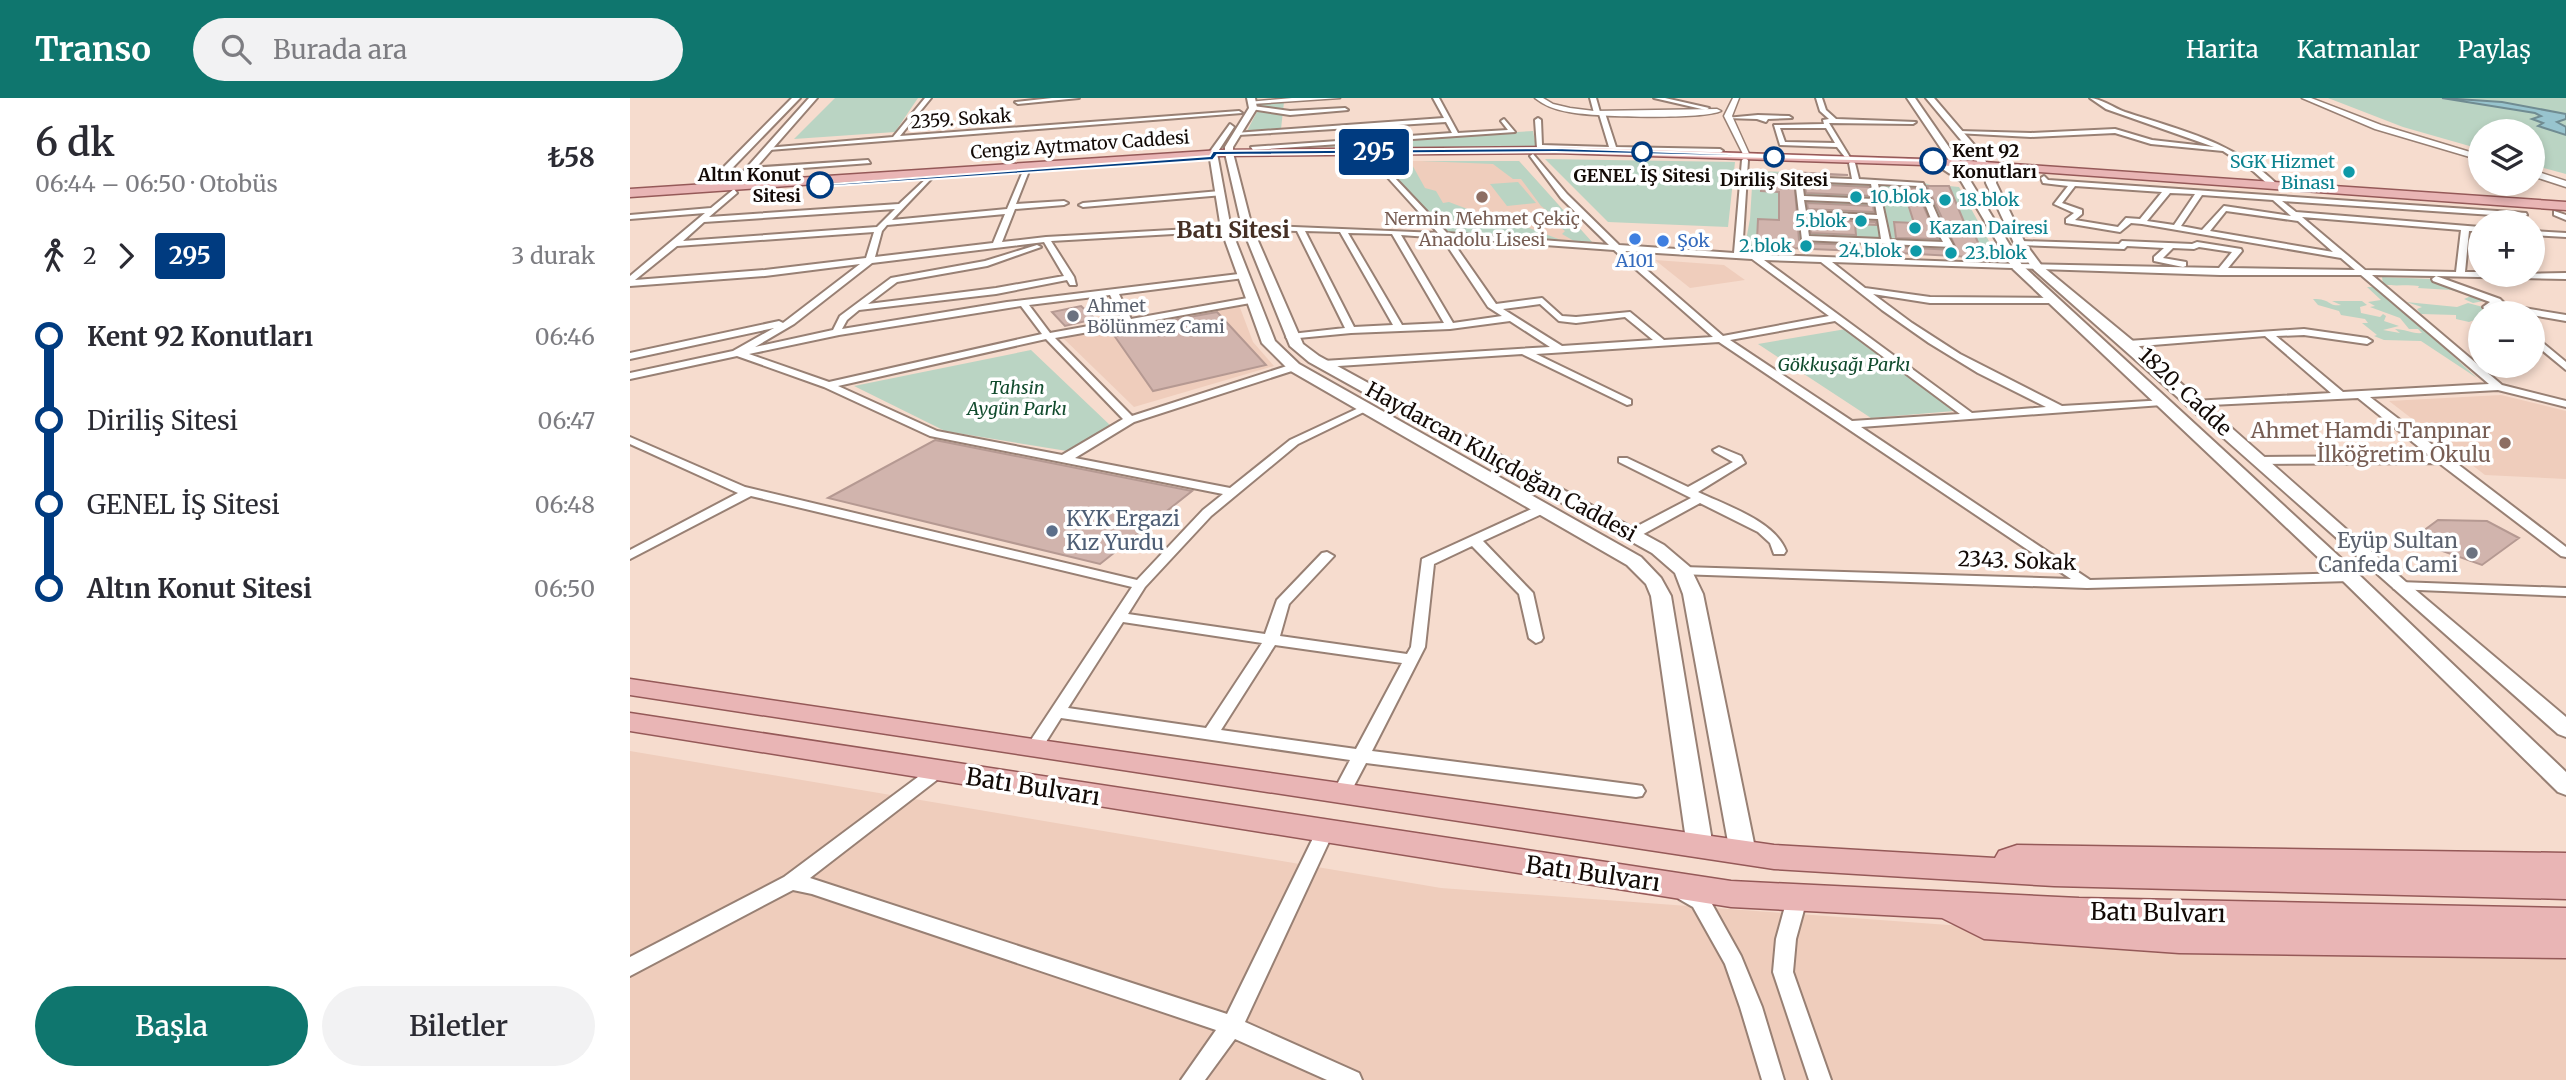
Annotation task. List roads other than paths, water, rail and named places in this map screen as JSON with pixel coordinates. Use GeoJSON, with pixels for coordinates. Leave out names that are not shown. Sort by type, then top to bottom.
{"type":"FeatureCollection","features":[{"type":"Feature","properties":{"kind":"main road"},"geometry":{"type":"LineString","coordinates":[[709,187],[796,98]]}},
{"type":"Feature","properties":{"kind":"main road"},"geometry":{"type":"LineString","coordinates":[[735,188],[813,98]]}},
{"type":"Feature","properties":{"kind":"main road"},"geometry":{"type":"LineString","coordinates":[[1213,155],[1239,113],[1241,98]]}},
{"type":"Feature","properties":{"kind":"main road","name":"1820. Cadde"},"geometry":{"type":"LineString","coordinates":[[1911,98],[1954,168],[1965,179],[2017,267],[2350,577],[2566,786]]}},
{"type":"Feature","properties":{"kind":"main road","name":"1820. Cadde"},"geometry":{"type":"LineString","coordinates":[[1930,98],[1979,156],[2020,243],[2038,268],[2128,344],[2399,586],[2566,729]]}},
{"type":"Feature","properties":{"kind":"main road"},"geometry":{"type":"LineString","coordinates":[[1230,155],[1252,103]]}},
{"type":"Feature","properties":{"kind":"main road","name":"Cengiz Aytmatov Caddesi"},"geometry":{"type":"LineString","coordinates":[[630,198],[790,182],[1213,155],[1555,150],[1732,153],[1746,158]]}},
{"type":"Feature","properties":{"kind":"main road","name":"Cengiz Aytmatov Caddesi"},"geometry":{"type":"LineString","coordinates":[[630,193],[929,178],[1213,155]]}},
{"type":"Feature","properties":{"kind":"main road","name":"Haydarcan Kılıçdoğan Caddesi"},"geometry":{"type":"LineString","coordinates":[[1213,155],[1226,229],[1269,343],[1294,367],[1634,561],[1653,580]]}},
{"type":"Feature","properties":{"kind":"main road","name":"Cengiz Aytmatov Caddesi"},"geometry":{"type":"LineString","coordinates":[[1230,155],[1850,161],[2564,212]]}},
{"type":"Feature","properties":{"kind":"main road","name":"Haydarcan Kılıçdoğan Caddesi"},"geometry":{"type":"LineString","coordinates":[[1230,155],[1247,227],[1291,337],[1301,351],[1658,548],[1683,571],[1693,594],[1743,853]]}},
{"type":"Feature","properties":{"kind":"main road","name":"Cengiz Aytmatov Caddesi"},"geometry":{"type":"LineString","coordinates":[[1987,169],[2044,178],[2564,212]]}},
{"type":"Feature","properties":{"kind":"main road"},"geometry":{"type":"LineString","coordinates":[[1226,229],[1247,227]]}},
{"type":"Feature","properties":{"kind":"main road"},"geometry":{"type":"LineString","coordinates":[[1683,571],[1653,580],[1661,596],[1700,847]]}},
{"type":"Feature","properties":{"kind":"main road","name":"Batı Bulvarı"},"geometry":{"type":"LineString","coordinates":[[630,687],[1743,853],[2054,874],[2566,887]]}},
{"type":"Feature","properties":{"kind":"main road","name":"Batı Bulvarı"},"geometry":{"type":"LineString","coordinates":[[630,722],[1324,833],[1669,885],[1797,899],[2105,912],[2566,921]]}},
{"type":"Feature","properties":{"kind":"main road"},"geometry":{"type":"LineString","coordinates":[[1980,869],[2017,857],[2566,865]]}},
{"type":"Feature","properties":{"kind":"main road"},"geometry":{"type":"LineString","coordinates":[[1947,905],[1984,926],[2151,937],[2566,944]]}},
{"type":"Feature","properties":{"kind":"street"},"geometry":{"type":"LineString","coordinates":[[895,138],[928,98]]}},
{"type":"Feature","properties":{"kind":"street"},"geometry":{"type":"LineString","coordinates":[[1018,103],[1076,98]]}},
{"type":"Feature","properties":{"kind":"street"},"geometry":{"type":"LineString","coordinates":[[1252,103],[1337,98]]}},
{"type":"Feature","properties":{"kind":"street"},"geometry":{"type":"LineString","coordinates":[[1436,98],[1457,135]]}},
{"type":"Feature","properties":{"kind":"street"},"geometry":{"type":"LineString","coordinates":[[1538,98],[1543,104],[1554,108],[1600,113],[1714,110]]}},
{"type":"Feature","properties":{"kind":"street"},"geometry":{"type":"LineString","coordinates":[[1592,98],[1613,148]]}},
{"type":"Feature","properties":{"kind":"street"},"geometry":{"type":"LineString","coordinates":[[1657,98],[1714,110]]}},
{"type":"Feature","properties":{"kind":"street"},"geometry":{"type":"LineString","coordinates":[[1672,98],[1714,110]]}},
{"type":"Feature","properties":{"kind":"street"},"geometry":{"type":"LineString","coordinates":[[1736,98],[1728,111],[1729,118],[1746,158],[1738,256]]}},
{"type":"Feature","properties":{"kind":"street"},"geometry":{"type":"LineString","coordinates":[[1819,98],[1839,145],[1850,161],[1856,181]]}},
{"type":"Feature","properties":{"kind":"street"},"geometry":{"type":"LineString","coordinates":[[2092,98],[2108,108],[2185,131],[2229,150],[2298,217],[2498,387]]}},
{"type":"Feature","properties":{"kind":"street"},"geometry":{"type":"LineString","coordinates":[[2305,98],[2378,127],[2468,154]]}},
{"type":"Feature","properties":{"kind":"street"},"geometry":{"type":"LineString","coordinates":[[2321,98],[2391,126],[2468,148]]}},
{"type":"Feature","properties":{"kind":"street"},"geometry":{"type":"LineString","coordinates":[[1252,103],[1290,113],[1345,110]]}},
{"type":"Feature","properties":{"kind":"street","name":"2359. Sokak"},"geometry":{"type":"LineString","coordinates":[[769,148],[811,151],[879,143],[895,138],[1239,113]]}},
{"type":"Feature","properties":{"kind":"street"},"geometry":{"type":"LineString","coordinates":[[1729,118],[1758,117],[1829,123]]}},
{"type":"Feature","properties":{"kind":"street"},"geometry":{"type":"LineString","coordinates":[[1758,117],[1776,126],[1913,122]]}},
{"type":"Feature","properties":{"kind":"street"},"geometry":{"type":"LineString","coordinates":[[1238,133],[1448,120]]}},
{"type":"Feature","properties":{"kind":"street"},"geometry":{"type":"LineString","coordinates":[[1538,120],[1539,147],[1720,151]]}},
{"type":"Feature","properties":{"kind":"street"},"geometry":{"type":"LineString","coordinates":[[1253,148],[1512,132],[1504,121]]}},
{"type":"Feature","properties":{"kind":"street"},"geometry":{"type":"LineString","coordinates":[[1004,130],[1008,122]]}},
{"type":"Feature","properties":{"kind":"street"},"geometry":{"type":"LineString","coordinates":[[1776,126],[1782,144],[1839,145]]}},
{"type":"Feature","properties":{"kind":"street"},"geometry":{"type":"LineString","coordinates":[[1959,133],[2031,135],[2115,131],[2151,142],[2229,150]]}},
{"type":"Feature","properties":{"kind":"street"},"geometry":{"type":"LineString","coordinates":[[757,162],[811,151],[873,153],[859,177]]}},
{"type":"Feature","properties":{"kind":"street"},"geometry":{"type":"LineString","coordinates":[[790,182],[811,151]]}},
{"type":"Feature","properties":{"kind":"street"},"geometry":{"type":"LineString","coordinates":[[1533,156],[1564,196],[1616,247],[1721,339],[2087,584]]}},
{"type":"Feature","properties":{"kind":"street"},"geometry":{"type":"LineString","coordinates":[[1373,158],[1446,236],[1495,307],[1561,349]]}},
{"type":"Feature","properties":{"kind":"street"},"geometry":{"type":"LineString","coordinates":[[749,170],[868,162]]}},
{"type":"Feature","properties":{"kind":"street"},"geometry":{"type":"LineString","coordinates":[[997,244],[1026,171]]}},
{"type":"Feature","properties":{"kind":"street"},"geometry":{"type":"LineString","coordinates":[[2545,171],[2566,177]]}},
{"type":"Feature","properties":{"kind":"street"},"geometry":{"type":"LineString","coordinates":[[2545,177],[2566,184]]}},
{"type":"Feature","properties":{"kind":"street"},"geometry":{"type":"LineString","coordinates":[[737,353],[791,322],[870,260],[883,226],[929,178]]}},
{"type":"Feature","properties":{"kind":"street"},"geometry":{"type":"LineString","coordinates":[[2044,178],[2045,182],[2232,194],[2275,192],[2469,210]]}},
{"type":"Feature","properties":{"kind":"street"},"geometry":{"type":"LineString","coordinates":[[1798,179],[1874,182],[1922,184],[1948,245],[1805,238],[1798,179]]}},
{"type":"Feature","properties":{"kind":"street"},"geometry":{"type":"LineString","coordinates":[[1874,182],[1886,242]]}},
{"type":"Feature","properties":{"kind":"street"},"geometry":{"type":"LineString","coordinates":[[2073,184],[2058,204],[2079,212],[2069,222],[2120,230],[2129,220],[2344,256]]}},
{"type":"Feature","properties":{"kind":"street"},"geometry":{"type":"LineString","coordinates":[[630,282],[735,188]]}},
{"type":"Feature","properties":{"kind":"street"},"geometry":{"type":"LineString","coordinates":[[2142,222],[2168,190]]}},
{"type":"Feature","properties":{"kind":"street"},"geometry":{"type":"LineString","coordinates":[[2176,228],[2200,192]]}},
{"type":"Feature","properties":{"kind":"street"},"geometry":{"type":"LineString","coordinates":[[1083,205],[1220,193]]}},
{"type":"Feature","properties":{"kind":"street"},"geometry":{"type":"LineString","coordinates":[[2204,233],[2232,194]]}},
{"type":"Feature","properties":{"kind":"street"},"geometry":{"type":"LineString","coordinates":[[1800,198],[1878,201]]}},
{"type":"Feature","properties":{"kind":"street"},"geometry":{"type":"LineString","coordinates":[[675,244],[883,226],[1064,203]]}},
{"type":"Feature","properties":{"kind":"street"},"geometry":{"type":"LineString","coordinates":[[702,220],[902,206]]}},
{"type":"Feature","properties":{"kind":"street"},"geometry":{"type":"LineString","coordinates":[[2224,208],[2298,217],[2468,228]]}},
{"type":"Feature","properties":{"kind":"street"},"geometry":{"type":"LineString","coordinates":[[630,217],[713,210]]}},
{"type":"Feature","properties":{"kind":"street"},"geometry":{"type":"LineString","coordinates":[[1802,214],[1881,217]]}},
{"type":"Feature","properties":{"kind":"street"},"geometry":{"type":"LineString","coordinates":[[1247,227],[1395,232],[1755,257],[2038,268],[2425,276],[2566,276]]}},
{"type":"Feature","properties":{"kind":"street"},"geometry":{"type":"LineString","coordinates":[[2459,276],[2465,228]]}},
{"type":"Feature","properties":{"kind":"street"},"geometry":{"type":"LineString","coordinates":[[630,282],[765,273],[997,244],[1226,229]]}},
{"type":"Feature","properties":{"kind":"street"},"geometry":{"type":"LineString","coordinates":[[1300,229],[1351,330]]}},
{"type":"Feature","properties":{"kind":"street"},"geometry":{"type":"LineString","coordinates":[[1343,231],[1399,328]]}},
{"type":"Feature","properties":{"kind":"street"},"geometry":{"type":"LineString","coordinates":[[1395,232],[1450,326]]}},
{"type":"Feature","properties":{"kind":"street"},"geometry":{"type":"LineString","coordinates":[[2545,234],[2566,235]]}},
{"type":"Feature","properties":{"kind":"street"},"geometry":{"type":"LineString","coordinates":[[2220,272],[2247,240]]}},
{"type":"Feature","properties":{"kind":"street"},"geometry":{"type":"LineString","coordinates":[[1874,241],[1878,260]]}},
{"type":"Feature","properties":{"kind":"street"},"geometry":{"type":"LineString","coordinates":[[856,309],[1071,280],[1047,242]]}},
{"type":"Feature","properties":{"kind":"street"},"geometry":{"type":"LineString","coordinates":[[839,332],[843,318],[894,281],[987,263],[1047,242]]}},
{"type":"Feature","properties":{"kind":"street"},"geometry":{"type":"LineString","coordinates":[[2020,243],[2088,253],[2124,247],[2129,249],[2119,259],[2158,270]]}},
{"type":"Feature","properties":{"kind":"street"},"geometry":{"type":"LineString","coordinates":[[2124,247],[2122,243],[2194,247],[2197,244],[2238,251]]}},
{"type":"Feature","properties":{"kind":"street"},"geometry":{"type":"LineString","coordinates":[[2171,246],[2157,259],[2193,266],[2200,271]]}},
{"type":"Feature","properties":{"kind":"street"},"geometry":{"type":"LineString","coordinates":[[2088,253],[2116,270]]}},
{"type":"Feature","properties":{"kind":"street"},"geometry":{"type":"LineString","coordinates":[[1755,257],[1970,416]]}},
{"type":"Feature","properties":{"kind":"street"},"geometry":{"type":"LineString","coordinates":[[1821,258],[1895,316],[1990,377],[2059,410]]}},
{"type":"Feature","properties":{"kind":"street"},"geometry":{"type":"LineString","coordinates":[[630,376],[839,332],[1023,303],[1244,275]]}},
{"type":"Feature","properties":{"kind":"street"},"geometry":{"type":"LineString","coordinates":[[2425,276],[2497,300],[2503,307],[2565,317]]}},
{"type":"Feature","properties":{"kind":"street"},"geometry":{"type":"LineString","coordinates":[[1862,290],[1930,300],[2053,300]]}},
{"type":"Feature","properties":{"kind":"street"},"geometry":{"type":"LineString","coordinates":[[1113,291],[1128,322]]}},
{"type":"Feature","properties":{"kind":"street"},"geometry":{"type":"LineString","coordinates":[[828,385],[1048,337],[1253,300]]}},
{"type":"Feature","properties":{"kind":"street"},"geometry":{"type":"LineString","coordinates":[[1495,307],[1542,301],[1559,318],[1576,320],[1627,314],[1662,343]]}},
{"type":"Feature","properties":{"kind":"street"},"geometry":{"type":"LineString","coordinates":[[1023,303],[1048,337],[1130,420]]}},
{"type":"Feature","properties":{"kind":"street"},"geometry":{"type":"LineString","coordinates":[[1291,337],[1351,330],[1450,326],[1511,318]]}},
{"type":"Feature","properties":{"kind":"street"},"geometry":{"type":"LineString","coordinates":[[1323,364],[1721,339],[1835,318]]}},
{"type":"Feature","properties":{"kind":"street"},"geometry":{"type":"LineString","coordinates":[[630,356],[791,322]]}},
{"type":"Feature","properties":{"kind":"street"},"geometry":{"type":"LineString","coordinates":[[2128,344],[2304,332],[2367,341]]}},
{"type":"Feature","properties":{"kind":"street"},"geometry":{"type":"LineString","coordinates":[[2267,333],[2340,396]]}},
{"type":"Feature","properties":{"kind":"street"},"geometry":{"type":"LineString","coordinates":[[2545,348],[2566,367]]}},
{"type":"Feature","properties":{"kind":"street"},"geometry":{"type":"LineString","coordinates":[[1524,351],[1627,402]]}},
{"type":"Feature","properties":{"kind":"street"},"geometry":{"type":"LineString","coordinates":[[737,353],[828,385],[934,434],[1232,492]]}},
{"type":"Feature","properties":{"kind":"street"},"geometry":{"type":"LineString","coordinates":[[1066,458],[1130,420],[1294,367]]}},
{"type":"Feature","properties":{"kind":"street"},"geometry":{"type":"LineString","coordinates":[[2194,404],[2498,387],[2566,404]]}},
{"type":"Feature","properties":{"kind":"street"},"geometry":{"type":"LineString","coordinates":[[2359,394],[2566,553]]}},
{"type":"Feature","properties":{"kind":"street"},"geometry":{"type":"LineString","coordinates":[[1849,425],[2162,402]]}},
{"type":"Feature","properties":{"kind":"street"},"geometry":{"type":"LineString","coordinates":[[1033,749],[1140,585],[1207,513],[1294,442],[1367,408]]}},
{"type":"Feature","properties":{"kind":"street"},"geometry":{"type":"LineString","coordinates":[[630,440],[750,492],[1140,585]]}},
{"type":"Feature","properties":{"kind":"street"},"geometry":{"type":"LineString","coordinates":[[1633,534],[1739,463],[1737,458],[1719,450]]}},
{"type":"Feature","properties":{"kind":"street"},"geometry":{"type":"LineString","coordinates":[[2259,461],[2442,459]]}},
{"type":"Feature","properties":{"kind":"street"},"geometry":{"type":"LineString","coordinates":[[1623,460],[1763,529],[1776,542],[1780,551]]}},
{"type":"Feature","properties":{"kind":"street"},"geometry":{"type":"LineString","coordinates":[[630,555],[750,492]]}},
{"type":"Feature","properties":{"kind":"street"},"geometry":{"type":"LineString","coordinates":[[1341,794],[1418,647],[1427,562],[1542,509]]}},
{"type":"Feature","properties":{"kind":"street"},"geometry":{"type":"LineString","coordinates":[[1474,540],[1526,593],[1536,638]]}},
{"type":"Feature","properties":{"kind":"street"},"geometry":{"type":"LineString","coordinates":[[1211,733],[1271,640],[1282,603],[1327,556]]}},
{"type":"Feature","properties":{"kind":"street","name":"2343. Sokak"},"geometry":{"type":"LineString","coordinates":[[1683,571],[2087,584],[2350,577]]}},
{"type":"Feature","properties":{"kind":"street"},"geometry":{"type":"LineString","coordinates":[[2399,586],[2566,592]]}},
{"type":"Feature","properties":{"kind":"street"},"geometry":{"type":"LineString","coordinates":[[1119,617],[1411,660]]}},
{"type":"Feature","properties":{"kind":"street"},"geometry":{"type":"LineString","coordinates":[[1057,712],[1361,756],[1636,791]]}},
{"type":"Feature","properties":{"kind":"street"},"geometry":{"type":"LineString","coordinates":[[630,967],[792,882],[936,772]]}},
{"type":"Feature","properties":{"kind":"street"},"geometry":{"type":"LineString","coordinates":[[1192,1080],[1232,1026],[1324,833]]}},
{"type":"Feature","properties":{"kind":"street"},"geometry":{"type":"LineString","coordinates":[[792,882],[813,886],[1232,1026],[1351,1080]]}},
{"type":"Feature","properties":{"kind":"street"},"geometry":{"type":"LineString","coordinates":[[1669,885],[1700,901],[1716,927],[1751,1007],[1773,1080]]}},
{"type":"Feature","properties":{"kind":"street"},"geometry":{"type":"LineString","coordinates":[[1797,899],[1786,939],[1783,972],[1820,1080]]}},
{"type":"Feature","properties":{"kind":"water"},"geometry":{"type":"Polygon","coordinates":[[[2442,98],[2502,102],[2566,114],[2566,119],[2557,122],[2566,127],[2566,135],[2545,128],[2545,119],[2532,119],[2541,116],[2442,98]]]}},
{"type":"Feature","properties":{"kind":"place","name":"GENEL İŞ Sitesi"},"geometry":{"type":"Point","coordinates":[1642,152]}},
{"type":"Feature","properties":{"kind":"place","name":"Diriliş Sitesi"},"geometry":{"type":"Point","coordinates":[1774,157]}},
{"type":"Feature","properties":{"kind":"place","name":"Kent 92 Konutları"},"geometry":{"type":"Point","coordinates":[1933,161]}},
{"type":"Feature","properties":{"kind":"place","name":"SGK Hizmet Binası"},"geometry":{"type":"Point","coordinates":[2349,172]}},
{"type":"Feature","properties":{"kind":"place","name":"Altın Konut Sitesi"},"geometry":{"type":"Point","coordinates":[820,185]}},
{"type":"Feature","properties":{"kind":"place","name":"Nermin Mehmet Çekiç Anadolu Lisesi"},"geometry":{"type":"Point","coordinates":[1482,197]}},
{"type":"Feature","properties":{"kind":"place","name":"10.blok"},"geometry":{"type":"Point","coordinates":[1856,197]}},
{"type":"Feature","properties":{"kind":"place","name":"18.blok"},"geometry":{"type":"Point","coordinates":[1945,200]}},
{"type":"Feature","properties":{"kind":"place","name":"5.blok"},"geometry":{"type":"Point","coordinates":[1861,221]}},
{"type":"Feature","properties":{"kind":"place","name":"Kazan Dairesi"},"geometry":{"type":"Point","coordinates":[1915,228]}},
{"type":"Feature","properties":{"kind":"place","name":"A101"},"geometry":{"type":"Point","coordinates":[1635,239]}},
{"type":"Feature","properties":{"kind":"place","name":"Şok"},"geometry":{"type":"Point","coordinates":[1663,241]}},
{"type":"Feature","properties":{"kind":"place","name":"2.blok"},"geometry":{"type":"Point","coordinates":[1806,246]}},
{"type":"Feature","properties":{"kind":"place","name":"24.blok"},"geometry":{"type":"Point","coordinates":[1916,251]}},
{"type":"Feature","properties":{"kind":"place","name":"23.blok"},"geometry":{"type":"Point","coordinates":[1951,253]}},
{"type":"Feature","properties":{"kind":"place","name":"Ahmet Bölünmez Cami"},"geometry":{"type":"Point","coordinates":[1073,316]}},
{"type":"Feature","properties":{"kind":"place","name":"Ahmet Hamdi Tanpınar İlköğretim Okulu"},"geometry":{"type":"Point","coordinates":[2505,443]}},
{"type":"Feature","properties":{"kind":"place","name":"KYK Ergazi Kız Yurdu"},"geometry":{"type":"Point","coordinates":[1052,531]}},
{"type":"Feature","properties":{"kind":"place","name":"Eyüp Sultan Canfeda Cami"},"geometry":{"type":"Point","coordinates":[2472,553]}},
{"type":"Feature","properties":{"kind":"district","name":"Batı Sitesi"},"geometry":{"type":"Point","coordinates":[1233,230]}},
{"type":"Feature","properties":{"kind":"park label","name":"Gökkuşağı Parkı"},"geometry":{"type":"Point","coordinates":[1844,365]}},
{"type":"Feature","properties":{"kind":"park label","name":"Tahsin Aygün Parkı"},"geometry":{"type":"Point","coordinates":[1017,398]}}]}
